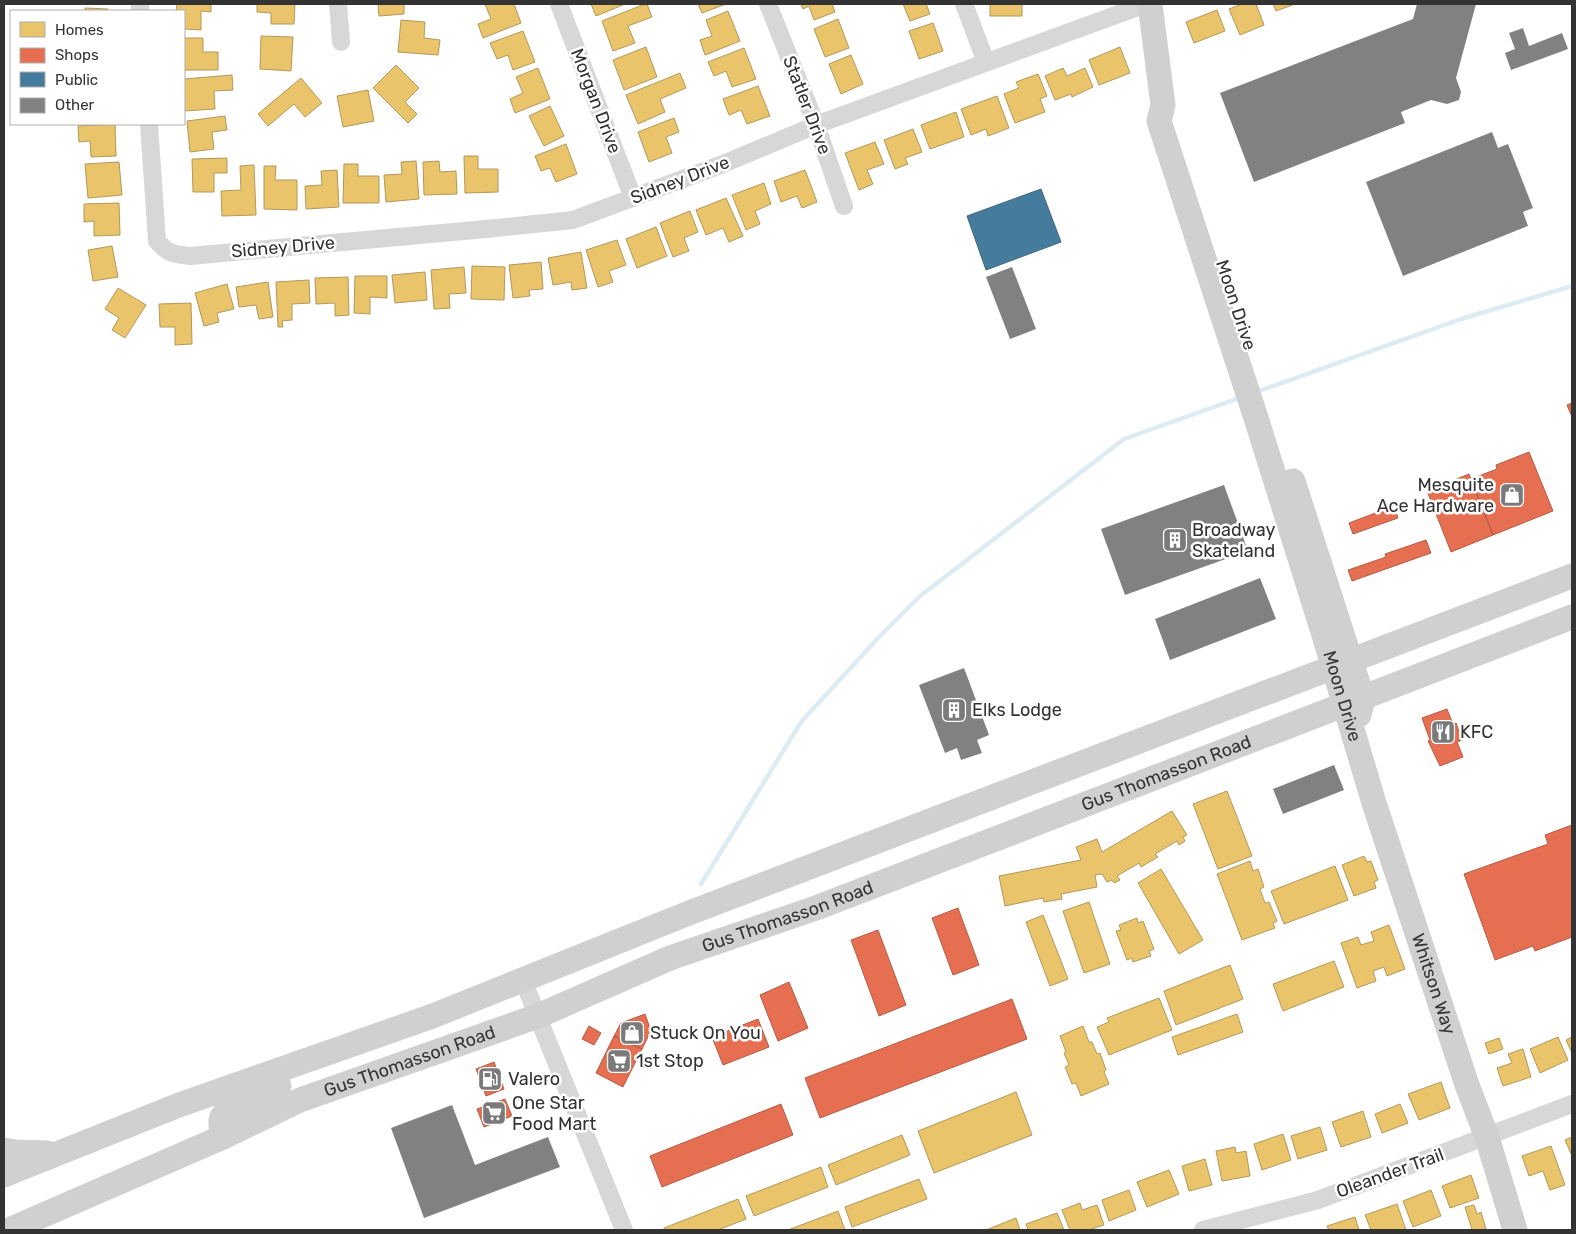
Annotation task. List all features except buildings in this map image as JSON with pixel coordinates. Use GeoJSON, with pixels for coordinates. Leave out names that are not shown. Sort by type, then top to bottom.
{"type":"FeatureCollection","features":[{"type":"Feature","properties":{"kind":"main road","name":"Moon Drive"},"geometry":{"type":"LineString","coordinates":[[1148,4],[1163,105],[1175,116],[1252,378],[1354,702],[1354,737]]}},
{"type":"Feature","properties":{"kind":"main road","name":"Gus Thomasson Road"},"geometry":{"type":"LineString","coordinates":[[4,1175],[179,1105],[430,1017],[689,912],[1572,576]]}},
{"type":"Feature","properties":{"kind":"main road","name":"Gus Thomasson Road"},"geometry":{"type":"LineString","coordinates":[[9,1230],[222,1137],[300,1100],[538,1016],[670,958],[798,915],[1572,618]]}},
{"type":"Feature","properties":{"kind":"main road","name":"Whitson Way"},"geometry":{"type":"LineString","coordinates":[[1354,737],[1467,1085],[1487,1137],[1515,1230]]}},
{"type":"Feature","properties":{"kind":"main road"},"geometry":{"type":"LineString","coordinates":[[852,851],[866,889]]}},
{"type":"Feature","properties":{"kind":"main road"},"geometry":{"type":"LineString","coordinates":[[222,1137],[221,1120],[226,1112],[242,1102],[292,1080],[300,1063]]}},
{"type":"Feature","properties":{"kind":"main road"},"geometry":{"type":"LineString","coordinates":[[4,1150],[57,1153]]}},
{"type":"Feature","properties":{"kind":"street"},"geometry":{"type":"LineString","coordinates":[[338,4],[341,42]]}},
{"type":"Feature","properties":{"kind":"street","name":"Morgan Drive"},"geometry":{"type":"LineString","coordinates":[[559,4],[633,198]]}},
{"type":"Feature","properties":{"kind":"street","name":"Statler Drive"},"geometry":{"type":"LineString","coordinates":[[768,4],[816,125],[844,206]]}},
{"type":"Feature","properties":{"kind":"street"},"geometry":{"type":"LineString","coordinates":[[964,4],[986,62]]}},
{"type":"Feature","properties":{"kind":"street","name":"Sidney Drive"},"geometry":{"type":"LineString","coordinates":[[149,125],[157,241],[165,250],[174,254],[190,256],[573,220],[723,164],[816,125],[1148,4]]}},
{"type":"Feature","properties":{"kind":"street"},"geometry":{"type":"LineString","coordinates":[[523,980],[624,1230]]}},
{"type":"Feature","properties":{"kind":"street","name":"Oleander Trail"},"geometry":{"type":"LineString","coordinates":[[1204,1230],[1318,1200],[1572,1104]]}},
{"type":"Feature","properties":{"kind":"waterway"},"geometry":{"type":"LineString","coordinates":[[1256,392],[1461,319],[1572,286]]}},
{"type":"Feature","properties":{"kind":"waterway"},"geometry":{"type":"LineString","coordinates":[[701,884],[801,722],[878,638],[919,597],[1124,439],[1242,397]]}},
{"type":"Feature","properties":{"kind":"place","name":"Mesquite Ace Hardware"},"geometry":{"type":"Point","coordinates":[1512,495]}},
{"type":"Feature","properties":{"kind":"place","name":"Broadway Skateland"},"geometry":{"type":"Point","coordinates":[1175,540]}},
{"type":"Feature","properties":{"kind":"place","name":"Elks Lodge"},"geometry":{"type":"Point","coordinates":[954,710]}},
{"type":"Feature","properties":{"kind":"place","name":"KFC"},"geometry":{"type":"Point","coordinates":[1443,732]}},
{"type":"Feature","properties":{"kind":"place","name":"Stuck On You"},"geometry":{"type":"Point","coordinates":[632,1033]}},
{"type":"Feature","properties":{"kind":"place","name":"1st Stop"},"geometry":{"type":"Point","coordinates":[619,1061]}},
{"type":"Feature","properties":{"kind":"place","name":"Valero"},"geometry":{"type":"Point","coordinates":[490,1079]}},
{"type":"Feature","properties":{"kind":"place","name":"One Star Food Mart"},"geometry":{"type":"Point","coordinates":[494,1113]}}]}
